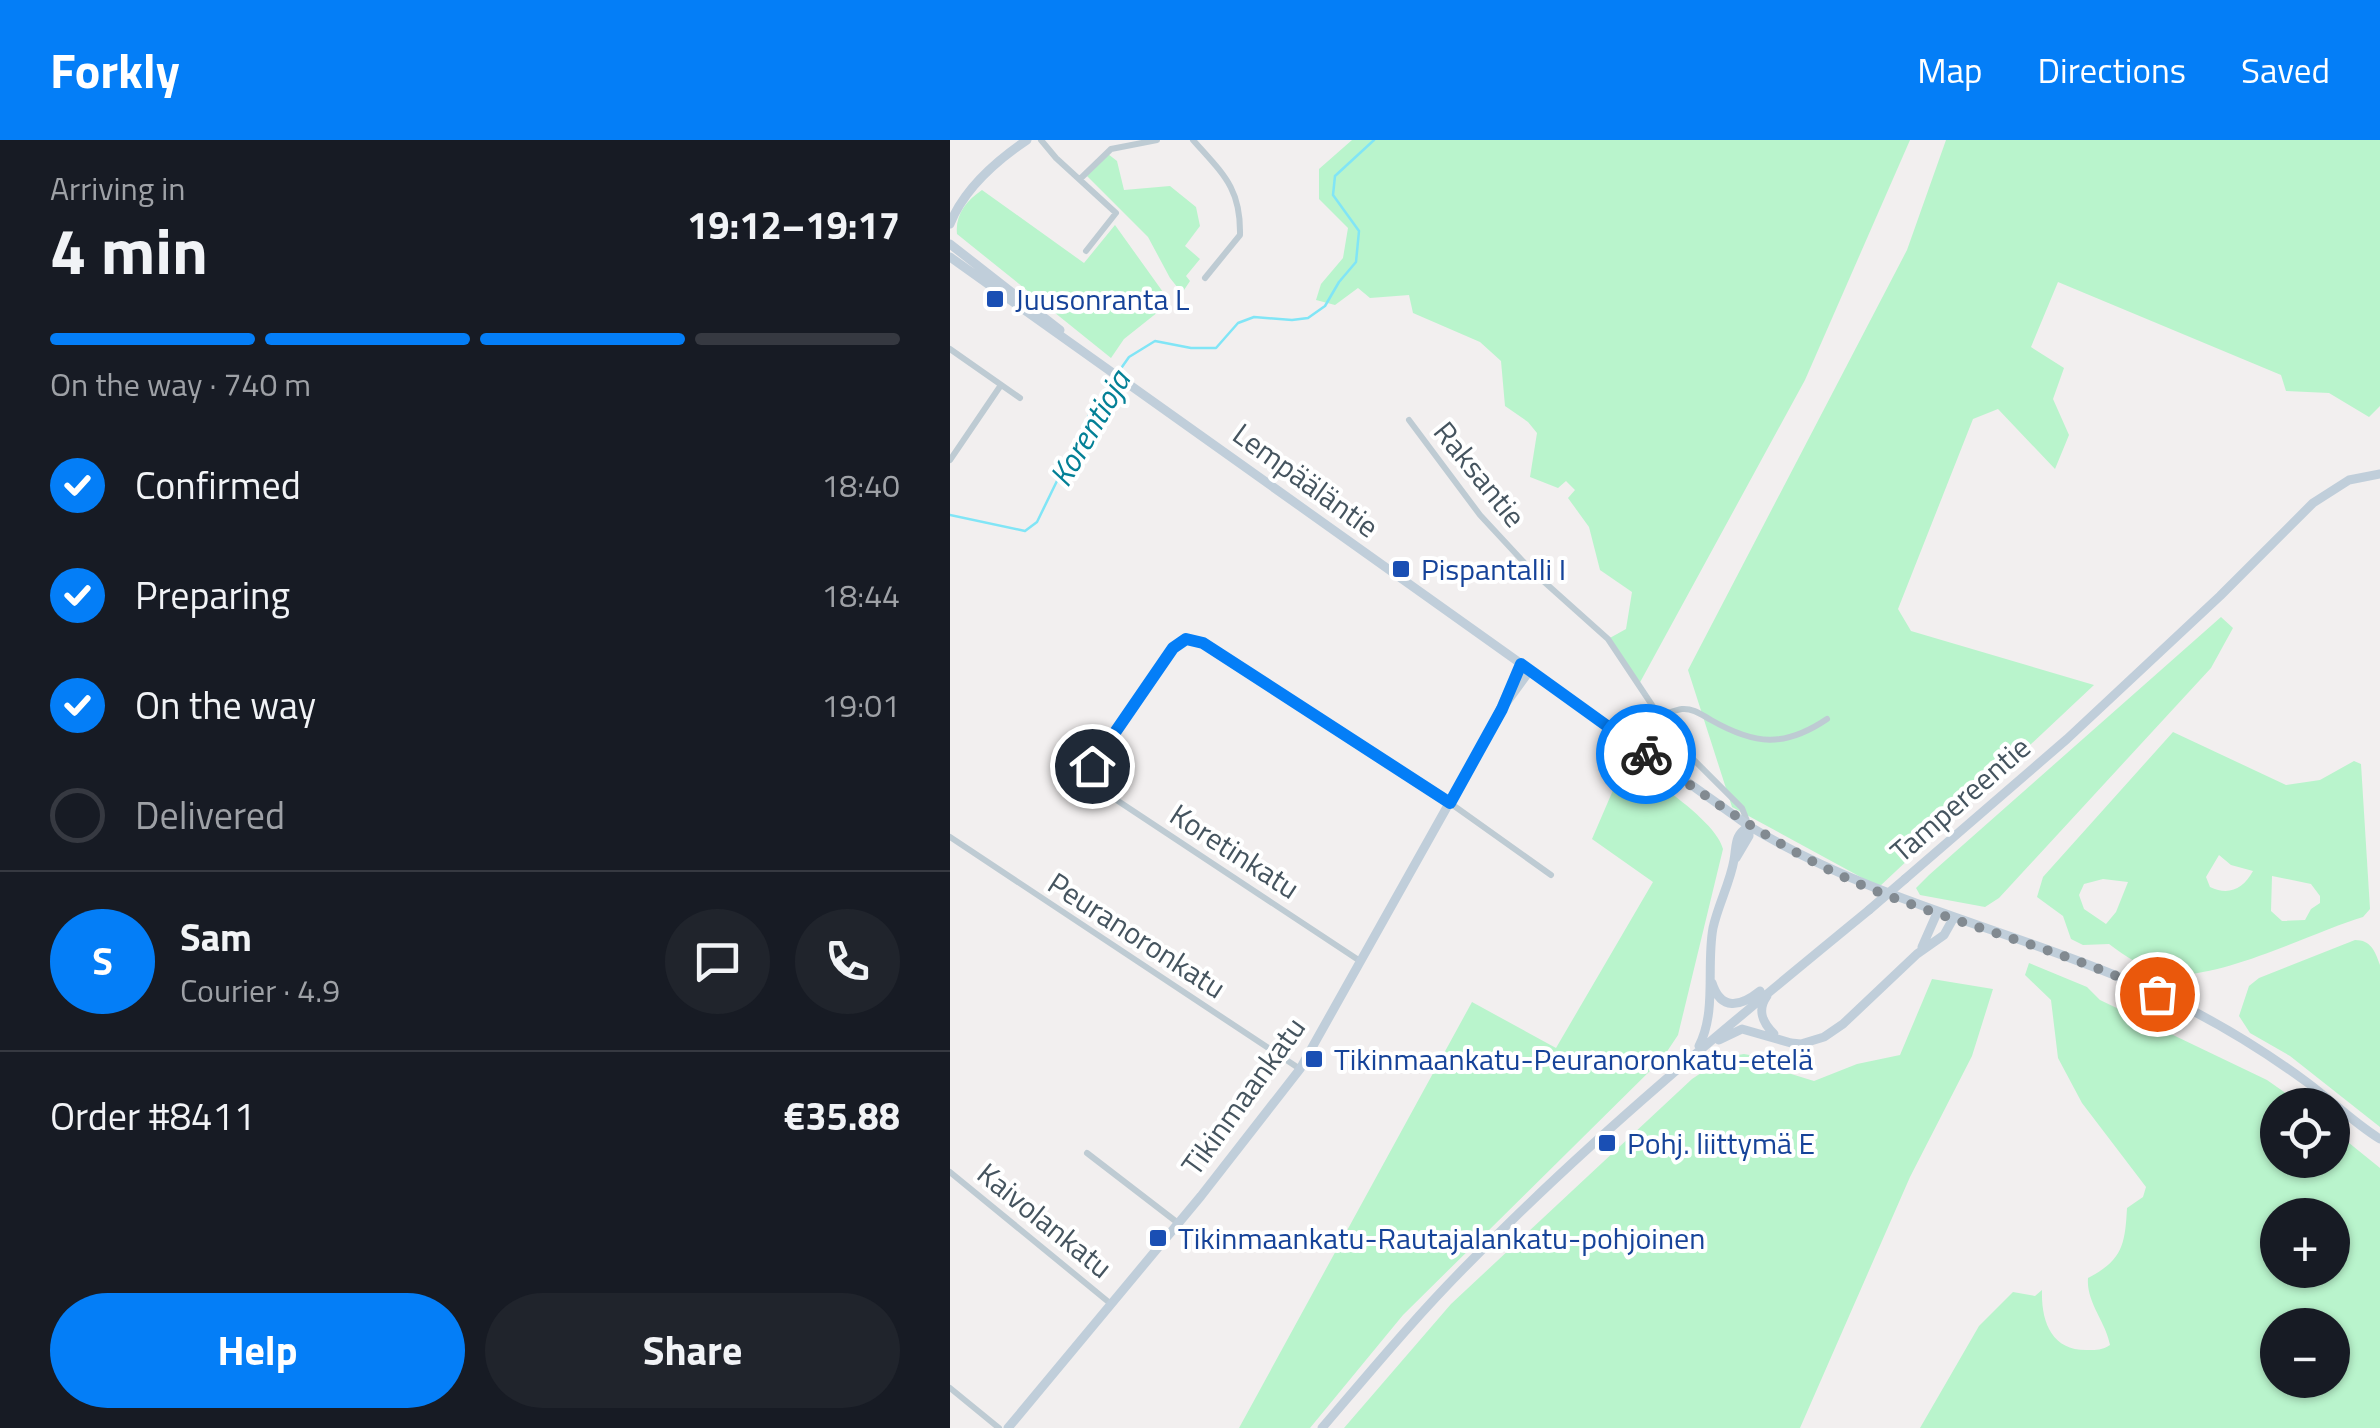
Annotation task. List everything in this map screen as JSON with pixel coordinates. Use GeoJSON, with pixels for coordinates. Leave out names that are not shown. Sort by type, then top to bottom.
{"type":"FeatureCollection","features":[{"type":"Feature","properties":{"kind":"main road"},"geometry":{"type":"LineString","coordinates":[[952,218],[992,166],[1026,140]]}},
{"type":"Feature","properties":{"kind":"main road","name":"Lempääläntie"},"geometry":{"type":"LineString","coordinates":[[950,244],[1012,289],[1089,354]]}},
{"type":"Feature","properties":{"kind":"main road","name":"Lempääläntie"},"geometry":{"type":"LineString","coordinates":[[950,257],[1749,826],[1826,868],[1937,914],[2088,965],[2177,1003],[2276,1061],[2380,1139]]}},
{"type":"Feature","properties":{"kind":"main road","name":"Tampereentie"},"geometry":{"type":"LineString","coordinates":[[1322,1428],[1466,1265],[1597,1139],[1684,1062],[1906,880],[2082,726],[2313,504],[2349,480],[2380,474]]}},
{"type":"Feature","properties":{"kind":"main road","name":"Tikinmaankatu"},"geometry":{"type":"LineString","coordinates":[[1008,1428],[1300,1070],[1525,667]]}},
{"type":"Feature","properties":{"kind":"main road"},"geometry":{"type":"LineString","coordinates":[[1696,1052],[1707,1026],[1716,912],[1734,860],[1738,833],[1749,826]]}},
{"type":"Feature","properties":{"kind":"main road"},"geometry":{"type":"LineString","coordinates":[[1917,954],[1937,914]]}},
{"type":"Feature","properties":{"kind":"main road"},"geometry":{"type":"LineString","coordinates":[[1684,1062],[1737,1030],[1753,1030],[1802,1044],[1824,1037],[1844,1024],[1917,954],[1944,935],[1953,919]]}},
{"type":"Feature","properties":{"kind":"main road"},"geometry":{"type":"LineString","coordinates":[[1709,965],[1719,999],[1734,1005],[1749,1000],[1800,966]]}},
{"type":"Feature","properties":{"kind":"main road"},"geometry":{"type":"LineString","coordinates":[[1772,989],[1762,1003],[1762,1017],[1780,1040]]}},
{"type":"Feature","properties":{"kind":"street"},"geometry":{"type":"LineString","coordinates":[[1041,140],[1116,213],[1086,251]]}},
{"type":"Feature","properties":{"kind":"street"},"geometry":{"type":"LineString","coordinates":[[1080,179],[1111,149],[1156,140]]}},
{"type":"Feature","properties":{"kind":"street"},"geometry":{"type":"LineString","coordinates":[[1193,140],[1234,188],[1240,204],[1240,236],[1205,278]]}},
{"type":"Feature","properties":{"kind":"street"},"geometry":{"type":"LineString","coordinates":[[950,349],[1020,398]]}},
{"type":"Feature","properties":{"kind":"street"},"geometry":{"type":"LineString","coordinates":[[950,460],[1002,385]]}},
{"type":"Feature","properties":{"kind":"street","name":"Raksantie"},"geometry":{"type":"LineString","coordinates":[[1409,420],[1480,515],[1532,571],[1608,639],[1693,761],[1745,812],[1749,826]]}},
{"type":"Feature","properties":{"kind":"street","name":"Koretinkatu"},"geometry":{"type":"LineString","coordinates":[[1361,961],[1098,787],[1090,773],[1095,758],[1173,648],[1186,639],[1203,643],[1450,803]]}},
{"type":"Feature","properties":{"kind":"street"},"geometry":{"type":"LineString","coordinates":[[1660,716],[1682,709],[1694,710],[1739,735],[1759,740],[1792,738],[1827,719]]}},
{"type":"Feature","properties":{"kind":"street"},"geometry":{"type":"LineString","coordinates":[[1450,803],[1552,875]]}},
{"type":"Feature","properties":{"kind":"street","name":"Peuranoronkatu"},"geometry":{"type":"LineString","coordinates":[[950,837],[1300,1070]]}},
{"type":"Feature","properties":{"kind":"street"},"geometry":{"type":"LineString","coordinates":[[1087,1153],[1178,1223]]}},
{"type":"Feature","properties":{"kind":"street","name":"Kaivolankatu"},"geometry":{"type":"LineString","coordinates":[[950,1172],[1111,1304]]}},
{"type":"Feature","properties":{"kind":"street"},"geometry":{"type":"LineString","coordinates":[[950,1388],[998,1428]]}},
{"type":"Feature","properties":{"kind":"green space"},"geometry":{"type":"Polygon","coordinates":[[[1352,140],[1910,140],[1805,380],[1638,686],[1608,639],[1626,629],[1632,592],[1600,570],[1589,527],[1568,498],[1575,490],[1566,481],[1558,488],[1530,477],[1537,433],[1505,406],[1501,361],[1480,342],[1413,313],[1409,295],[1370,298],[1358,288],[1335,305],[1316,300],[1321,284],[1343,258],[1348,228],[1319,199],[1319,169],[1352,140]]]}},
{"type":"Feature","properties":{"kind":"green space"},"geometry":{"type":"Polygon","coordinates":[[[1946,140],[2380,140],[2380,406],[2369,417],[2329,393],[2286,391],[2281,375],[2058,282],[2031,347],[2064,368],[2053,399],[2069,435],[2055,469],[1998,409],[1973,419],[1898,609],[1911,631],[2094,685],[1879,887],[1732,807],[1688,670],[1907,250],[1946,140]]]}},
{"type":"Feature","properties":{"kind":"green space"},"geometry":{"type":"Polygon","coordinates":[[[1108,154],[1117,161],[1124,190],[1170,186],[1196,207],[1200,226],[1185,246],[1200,259],[1186,276],[1190,281],[1182,293],[1148,237],[1087,176],[1108,154]]]}},
{"type":"Feature","properties":{"kind":"green space"},"geometry":{"type":"Polygon","coordinates":[[[982,190],[1084,263],[1115,225],[1168,299],[1163,308],[1124,339],[1111,358],[957,234],[963,209],[982,190]]]}},
{"type":"Feature","properties":{"kind":"green space"},"geometry":{"type":"Polygon","coordinates":[[[2221,617],[2233,628],[2211,668],[1999,898],[1985,907],[1920,895],[1916,888],[1929,875],[2221,617]]]}},
{"type":"Feature","properties":{"kind":"green space"},"geometry":{"type":"Polygon","coordinates":[[[2173,732],[2286,785],[2320,780],[2354,761],[2361,764],[2370,909],[2363,917],[2263,955],[2208,971],[2156,971],[2109,944],[2083,945],[2071,939],[2063,916],[2037,897],[2043,877],[2173,732]],[[2219,855],[2206,877],[2210,887],[2229,891],[2245,882],[2253,871],[2231,865],[2219,855]],[[2272,876],[2271,911],[2282,921],[2305,920],[2320,903],[2320,896],[2311,884],[2272,876]],[[2103,879],[2084,884],[2079,895],[2084,909],[2106,924],[2116,912],[2128,882],[2103,879]]]}},
{"type":"Feature","properties":{"kind":"green space"},"geometry":{"type":"Polygon","coordinates":[[[1626,760],[1696,813],[1723,849],[1678,1035],[1662,1059],[1403,1315],[1310,1428],[1239,1428],[1472,1002],[1556,1048],[1653,882],[1592,839],[1626,760]]]}},
{"type":"Feature","properties":{"kind":"green space"},"geometry":{"type":"Polygon","coordinates":[[[2355,940],[2369,944],[2380,965],[2380,1127],[2350,1103],[2350,1088],[2331,1088],[2290,1056],[2250,1033],[2239,1016],[2249,986],[2259,978],[2355,940]]]}},
{"type":"Feature","properties":{"kind":"green space"},"geometry":{"type":"Polygon","coordinates":[[[2029,963],[2087,987],[2100,1000],[2278,1088],[2260,1088],[2260,1178],[2350,1178],[2350,1144],[2380,1168],[2380,1428],[1920,1428],[1979,1326],[2013,1292],[2035,1296],[2042,1290],[2047,1323],[2065,1346],[2091,1350],[2110,1345],[2090,1295],[2088,1278],[2109,1265],[2120,1250],[2127,1208],[2143,1197],[2146,1187],[2082,1103],[2058,1058],[2051,1000],[2025,975],[2029,963]]]}},
{"type":"Feature","properties":{"kind":"green space"},"geometry":{"type":"Polygon","coordinates":[[[1932,979],[1993,989],[1972,1056],[1910,1177],[1800,1428],[1344,1428],[1451,1304],[1692,1079],[1725,1057],[1744,1054],[1814,1081],[1857,1064],[1900,1055],[1932,979]]]}},
{"type":"Feature","properties":{"kind":"waterway","name":"Korentioja"},"geometry":{"type":"LineString","coordinates":[[950,515],[1025,531],[1037,522],[1091,411],[1129,357],[1155,341],[1216,348],[1238,323],[1254,317],[1308,318],[1325,306],[1356,262],[1359,231],[1333,195],[1335,176],[1374,140]]}},
{"type":"Feature","properties":{"kind":"way so far"},"geometry":{"type":"LineString","coordinates":[[1646,754],[1749,826],[1826,868],[1875,890],[2061,955],[2157,994]]}},
{"type":"Feature","properties":{"kind":"place","name":"Juusonranta L"},"geometry":{"type":"Point","coordinates":[995,299]}},
{"type":"Feature","properties":{"kind":"place","name":"Pispantalli I"},"geometry":{"type":"Point","coordinates":[1401,569]}},
{"type":"Feature","properties":{"kind":"place","name":"Tikinmaankatu-Peuranoronkatu-etelä"},"geometry":{"type":"Point","coordinates":[1314,1059]}},
{"type":"Feature","properties":{"kind":"place","name":"Pohj. liittymä E"},"geometry":{"type":"Point","coordinates":[1607,1143]}},
{"type":"Feature","properties":{"kind":"place","name":"Tikinmaankatu-Rautajalankatu-pohjoinen"},"geometry":{"type":"Point","coordinates":[1158,1238]}},
{"type":"Feature","properties":{"kind":"route"},"geometry":{"type":"LineString","coordinates":[[1092,766],[1173,648],[1186,639],[1203,643],[1450,803],[1502,709],[1521,664],[1646,754]]}}]}
